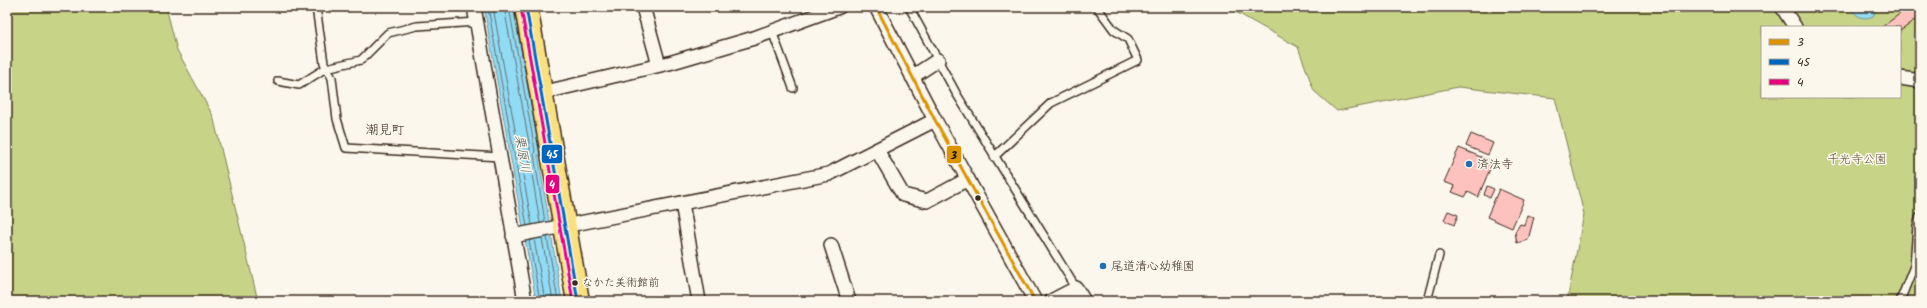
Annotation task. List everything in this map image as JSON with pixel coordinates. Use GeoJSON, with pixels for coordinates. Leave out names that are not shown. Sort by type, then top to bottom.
{"type":"FeatureCollection","features":[{"type":"Feature","properties":{"kind":"highway"},"geometry":{"type":"LineString","coordinates":[[526,7],[541,93],[558,227],[578,301]]}},
{"type":"Feature","properties":{"kind":"street"},"geometry":{"type":"LineString","coordinates":[[474,7],[500,157],[518,235],[525,301]]}},
{"type":"Feature","properties":{"kind":"street"},"geometry":{"type":"LineString","coordinates":[[643,7],[659,65]]}},
{"type":"Feature","properties":{"kind":"street"},"geometry":{"type":"LineString","coordinates":[[541,93],[659,65],[772,31],[839,7]]}},
{"type":"Feature","properties":{"kind":"street"},"geometry":{"type":"LineString","coordinates":[[876,7],[935,120],[1036,301]]}},
{"type":"Feature","properties":{"kind":"street"},"geometry":{"type":"LineString","coordinates":[[1782,7],[1794,26]]}},
{"type":"Feature","properties":{"kind":"street"},"geometry":{"type":"LineString","coordinates":[[912,76],[938,60]]}},
{"type":"Feature","properties":{"kind":"street"},"geometry":{"type":"LineString","coordinates":[[1901,78],[1920,81]]}},
{"type":"Feature","properties":{"kind":"street"},"geometry":{"type":"LineString","coordinates":[[518,235],[829,174],[935,120]]}},
{"type":"Feature","properties":{"kind":"street"},"geometry":{"type":"LineString","coordinates":[[877,150],[903,195],[926,201],[968,179]]}},
{"type":"Feature","properties":{"kind":"street"},"geometry":{"type":"LineString","coordinates":[[682,203],[699,301]]}},
{"type":"Feature","properties":{"kind":"street"},"geometry":{"type":"LineString","coordinates":[[831,245],[850,301]]}},
{"type":"Feature","properties":{"kind":"street"},"geometry":{"type":"LineString","coordinates":[[1051,301],[1076,288],[1084,301]]}},
{"type":"Feature","properties":{"kind":"lane"},"geometry":{"type":"LineString","coordinates":[[316,7],[324,63],[332,78],[337,119],[346,148],[500,157]]}},
{"type":"Feature","properties":{"kind":"lane"},"geometry":{"type":"LineString","coordinates":[[909,7],[994,157],[1076,288]]}},
{"type":"Feature","properties":{"kind":"lane"},"geometry":{"type":"LineString","coordinates":[[994,157],[1051,103],[1138,60],[1128,39],[1114,30],[1097,7]]}},
{"type":"Feature","properties":{"kind":"lane"},"geometry":{"type":"LineString","coordinates":[[278,81],[299,85],[326,68],[361,60],[388,33],[417,26],[477,22]]}},
{"type":"Feature","properties":{"kind":"lane"},"geometry":{"type":"LineString","coordinates":[[772,31],[793,88]]}},
{"type":"Feature","properties":{"kind":"lane"},"geometry":{"type":"LineString","coordinates":[[1914,266],[1917,226],[1920,216]]}},
{"type":"Feature","properties":{"kind":"lane"},"geometry":{"type":"LineString","coordinates":[[1427,301],[1438,255]]}},
{"type":"Feature","properties":{"kind":"lane"},"geometry":{"type":"LineString","coordinates":[[1900,301],[1914,266],[1920,257]]}},
{"type":"Feature","properties":{"kind":"green space"},"geometry":{"type":"Polygon","coordinates":[[[7,7],[166,7],[177,50],[213,116],[258,301],[7,301],[7,7]]]}},
{"type":"Feature","properties":{"kind":"green space","name":"千光寺公園"},"geometry":{"type":"Polygon","coordinates":[[[1227,7],[1920,7],[1920,301],[1567,301],[1584,214],[1555,98],[1458,87],[1337,111],[1314,91],[1298,47],[1227,7]]]}},
{"type":"Feature","properties":{"kind":"water","name":"栗原川"},"geometry":{"type":"Polygon","coordinates":[[[484,7],[513,7],[540,153],[538,154],[562,301],[536,301],[484,7]]]}},
{"type":"Feature","properties":{"kind":"water"},"geometry":{"type":"Polygon","coordinates":[[[1850,7],[1878,7],[1873,16],[1862,18],[1850,7]]]}},
{"type":"Feature","properties":{"kind":"building"},"geometry":{"type":"Polygon","coordinates":[[[1909,7],[1913,7],[1920,17],[1901,30],[1901,26],[1883,26],[1909,7]]]}},
{"type":"Feature","properties":{"kind":"building"},"geometry":{"type":"Polygon","coordinates":[[[1471,134],[1493,143],[1488,155],[1466,146],[1471,134]]]}},
{"type":"Feature","properties":{"kind":"building"},"geometry":{"type":"Polygon","coordinates":[[[1459,148],[1493,162],[1478,197],[1468,192],[1465,197],[1452,192],[1455,186],[1444,182],[1459,148]]]}},
{"type":"Feature","properties":{"kind":"building"},"geometry":{"type":"Polygon","coordinates":[[[1487,186],[1494,189],[1490,198],[1484,195],[1487,186]]]}},
{"type":"Feature","properties":{"kind":"building"},"geometry":{"type":"Polygon","coordinates":[[[1499,189],[1524,200],[1512,228],[1487,217],[1499,189]]]}},
{"type":"Feature","properties":{"kind":"building"},"geometry":{"type":"Polygon","coordinates":[[[1448,211],[1458,215],[1454,225],[1444,220],[1448,211]]]}},
{"type":"Feature","properties":{"kind":"building"},"geometry":{"type":"Polygon","coordinates":[[[1527,215],[1534,217],[1528,240],[1517,243],[1515,232],[1520,224],[1524,225],[1527,215]]]}},
{"type":"Feature","properties":{"kind":"transit line","name":"45"},"geometry":{"type":"LineString","coordinates":[[526,7],[578,301]]}},
{"type":"Feature","properties":{"kind":"transit line","name":"3"},"geometry":{"type":"LineString","coordinates":[[876,7],[935,120],[1035,301]]}},
{"type":"Feature","properties":{"kind":"transit line","name":"4"},"geometry":{"type":"LineString","coordinates":[[521,8],[573,301]]}},
{"type":"Feature","properties":{"kind":"place","name":"済法寺"},"geometry":{"type":"Point","coordinates":[1469,164]}},
{"type":"Feature","properties":{"kind":"place","name":"尾道清心幼稚園"},"geometry":{"type":"Point","coordinates":[1103,266]}},
{"type":"Feature","properties":{"kind":"place","name":"なかた美術館前"},"geometry":{"type":"Point","coordinates":[575,283]}},
{"type":"Feature","properties":{"kind":"district","name":"潮見町"},"geometry":{"type":"Point","coordinates":[385,130]}}]}
